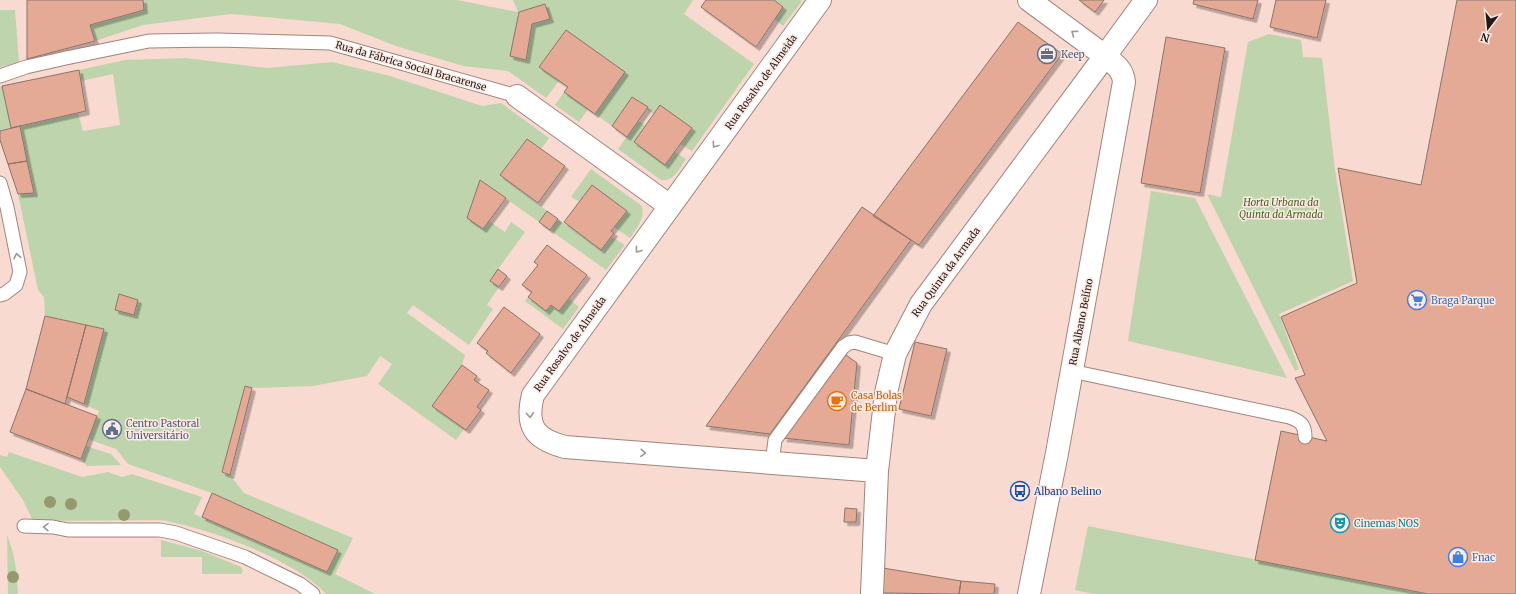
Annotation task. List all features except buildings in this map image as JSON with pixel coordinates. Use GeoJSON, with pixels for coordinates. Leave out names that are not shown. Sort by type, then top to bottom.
{"type":"FeatureCollection","features":[{"type":"Feature","properties":{"kind":"street","name":"Rua Rosalvo de Almeida"},"geometry":{"type":"LineString","coordinates":[[820,0],[532,396],[529,409],[530,423],[538,436],[550,443],[565,447],[877,471]]}},
{"type":"Feature","properties":{"kind":"street"},"geometry":{"type":"LineString","coordinates":[[1029,0],[1105,56]]}},
{"type":"Feature","properties":{"kind":"street","name":"Rua Quinta da Armada"},"geometry":{"type":"LineString","coordinates":[[872,594],[877,471],[886,393],[895,354],[921,304],[1146,0]]}},
{"type":"Feature","properties":{"kind":"street","name":"Rua Albano Belíno"},"geometry":{"type":"LineString","coordinates":[[1029,594],[1045,518],[1071,371],[1107,184],[1124,82],[1124,75],[1119,68],[1105,56]]}},
{"type":"Feature","properties":{"kind":"street","name":"Rua da Fábrica Social Bracarense"},"geometry":{"type":"LineString","coordinates":[[517,96],[670,206]]}},
{"type":"Feature","properties":{"kind":"lane","name":"Rua da Fábrica Social Bracarense"},"geometry":{"type":"LineString","coordinates":[[0,76],[26,67],[149,41],[217,40],[330,43],[517,96]]}},
{"type":"Feature","properties":{"kind":"lane"},"geometry":{"type":"LineString","coordinates":[[0,183],[7,207],[20,272],[16,285],[4,294],[0,295]]}},
{"type":"Feature","properties":{"kind":"lane"},"geometry":{"type":"LineString","coordinates":[[772,463],[775,440],[843,347],[848,343],[855,342],[895,354]]}},
{"type":"Feature","properties":{"kind":"lane"},"geometry":{"type":"LineString","coordinates":[[1071,371],[1289,417],[1299,420],[1304,426],[1305,436]]}},
{"type":"Feature","properties":{"kind":"lane"},"geometry":{"type":"LineString","coordinates":[[24,526],[53,527],[68,530],[160,530],[176,533],[245,557],[300,584],[313,594]]}},
{"type":"Feature","properties":{"kind":"green space"},"geometry":{"type":"Polygon","coordinates":[[[143,0],[457,0],[518,12],[513,0],[693,0],[684,14],[754,64],[692,151],[680,144],[660,105],[653,114],[646,109],[648,107],[632,97],[612,126],[595,114],[625,72],[566,30],[540,66],[559,81],[546,98],[508,71],[463,66],[396,46],[340,24],[231,14],[143,25],[95,41],[90,25],[144,10],[143,0]],[[544,4],[518,13],[511,56],[526,59],[532,24],[550,19],[544,4]]]}},
{"type":"Feature","properties":{"kind":"green space"},"geometry":{"type":"Polygon","coordinates":[[[774,0],[802,1],[783,26],[774,19],[783,7],[774,0]]]}},
{"type":"Feature","properties":{"kind":"green space"},"geometry":{"type":"Polygon","coordinates":[[[0,10],[15,10],[19,62],[0,67],[0,10]]]}},
{"type":"Feature","properties":{"kind":"green space","name":"Horta Urbana da Quinta da Armada"},"geometry":{"type":"Polygon","coordinates":[[[1269,34],[1301,40],[1303,57],[1322,58],[1335,170],[1353,281],[1279,314],[1299,369],[1295,371],[1207,194],[1221,197],[1248,42],[1269,34]]]}},
{"type":"Feature","properties":{"kind":"green space"},"geometry":{"type":"Polygon","coordinates":[[[186,58],[267,68],[332,62],[390,76],[482,106],[501,103],[549,138],[541,149],[527,139],[500,175],[547,211],[539,222],[480,180],[489,221],[505,232],[511,222],[525,232],[490,280],[499,287],[487,305],[493,309],[469,345],[413,305],[407,313],[465,355],[462,365],[433,406],[464,429],[456,440],[378,384],[392,364],[380,356],[367,376],[313,386],[252,388],[245,386],[222,472],[230,475],[244,493],[353,538],[335,574],[375,594],[326,594],[312,581],[272,557],[225,538],[179,524],[160,520],[33,521],[23,500],[0,467],[0,455],[7,457],[9,452],[82,477],[108,472],[122,477],[132,474],[202,497],[194,514],[327,572],[338,551],[212,493],[128,464],[116,449],[88,439],[99,411],[84,404],[104,329],[45,316],[44,297],[38,290],[18,194],[34,193],[20,126],[78,113],[83,131],[120,125],[113,74],[81,81],[79,70],[125,60],[186,58]],[[119,295],[115,310],[134,315],[138,300],[119,295]]]}},
{"type":"Feature","properties":{"kind":"green space"},"geometry":{"type":"Polygon","coordinates":[[[2,86],[11,128],[0,131],[0,87],[2,86]]]}},
{"type":"Feature","properties":{"kind":"green space"},"geometry":{"type":"Polygon","coordinates":[[[564,92],[588,109],[579,122],[555,105],[564,92]]]}},
{"type":"Feature","properties":{"kind":"green space"},"geometry":{"type":"Polygon","coordinates":[[[638,121],[645,125],[634,142],[665,164],[675,152],[686,159],[673,177],[666,180],[661,180],[618,149],[638,121]]]}},
{"type":"Feature","properties":{"kind":"green space"},"geometry":{"type":"Polygon","coordinates":[[[591,169],[642,206],[643,211],[638,227],[630,238],[614,227],[626,211],[580,202],[571,197],[591,169]]]}},
{"type":"Feature","properties":{"kind":"green space"},"geometry":{"type":"Polygon","coordinates":[[[1151,191],[1195,198],[1287,378],[1128,341],[1151,191]]]}},
{"type":"Feature","properties":{"kind":"green space"},"geometry":{"type":"Polygon","coordinates":[[[558,219],[601,250],[612,237],[625,245],[606,270],[550,230],[558,219]]]}},
{"type":"Feature","properties":{"kind":"green space"},"geometry":{"type":"Polygon","coordinates":[[[528,297],[546,311],[551,305],[559,311],[569,299],[579,307],[563,329],[525,301],[528,297]]]}},
{"type":"Feature","properties":{"kind":"green space"},"geometry":{"type":"Polygon","coordinates":[[[86,446],[111,454],[121,465],[87,466],[81,459],[86,446]]]}},
{"type":"Feature","properties":{"kind":"green space"},"geometry":{"type":"Polygon","coordinates":[[[1088,526],[1428,594],[1094,594],[1075,590],[1088,526]]]}},
{"type":"Feature","properties":{"kind":"green space"},"geometry":{"type":"Polygon","coordinates":[[[7,535],[15,564],[18,594],[8,594],[7,535]]]}},
{"type":"Feature","properties":{"kind":"green space"},"geometry":{"type":"Polygon","coordinates":[[[161,540],[202,551],[241,567],[243,571],[241,574],[202,574],[202,557],[161,557],[161,540]]]}},
{"type":"Feature","properties":{"kind":"place","name":"Keep"},"geometry":{"type":"Point","coordinates":[1047,54]}},
{"type":"Feature","properties":{"kind":"place","name":"Braga Parque"},"geometry":{"type":"Point","coordinates":[1417,300]}},
{"type":"Feature","properties":{"kind":"place","name":"Casa Bolas de Berlim"},"geometry":{"type":"Point","coordinates":[837,401]}},
{"type":"Feature","properties":{"kind":"place","name":"Centro Pastoral Universitário"},"geometry":{"type":"Point","coordinates":[112,429]}},
{"type":"Feature","properties":{"kind":"place","name":"Albano Belino"},"geometry":{"type":"Point","coordinates":[1020,491]}},
{"type":"Feature","properties":{"kind":"place","name":"Cinemas NOS"},"geometry":{"type":"Point","coordinates":[1340,523]}},
{"type":"Feature","properties":{"kind":"place","name":"Fnac"},"geometry":{"type":"Point","coordinates":[1458,557]}}]}
